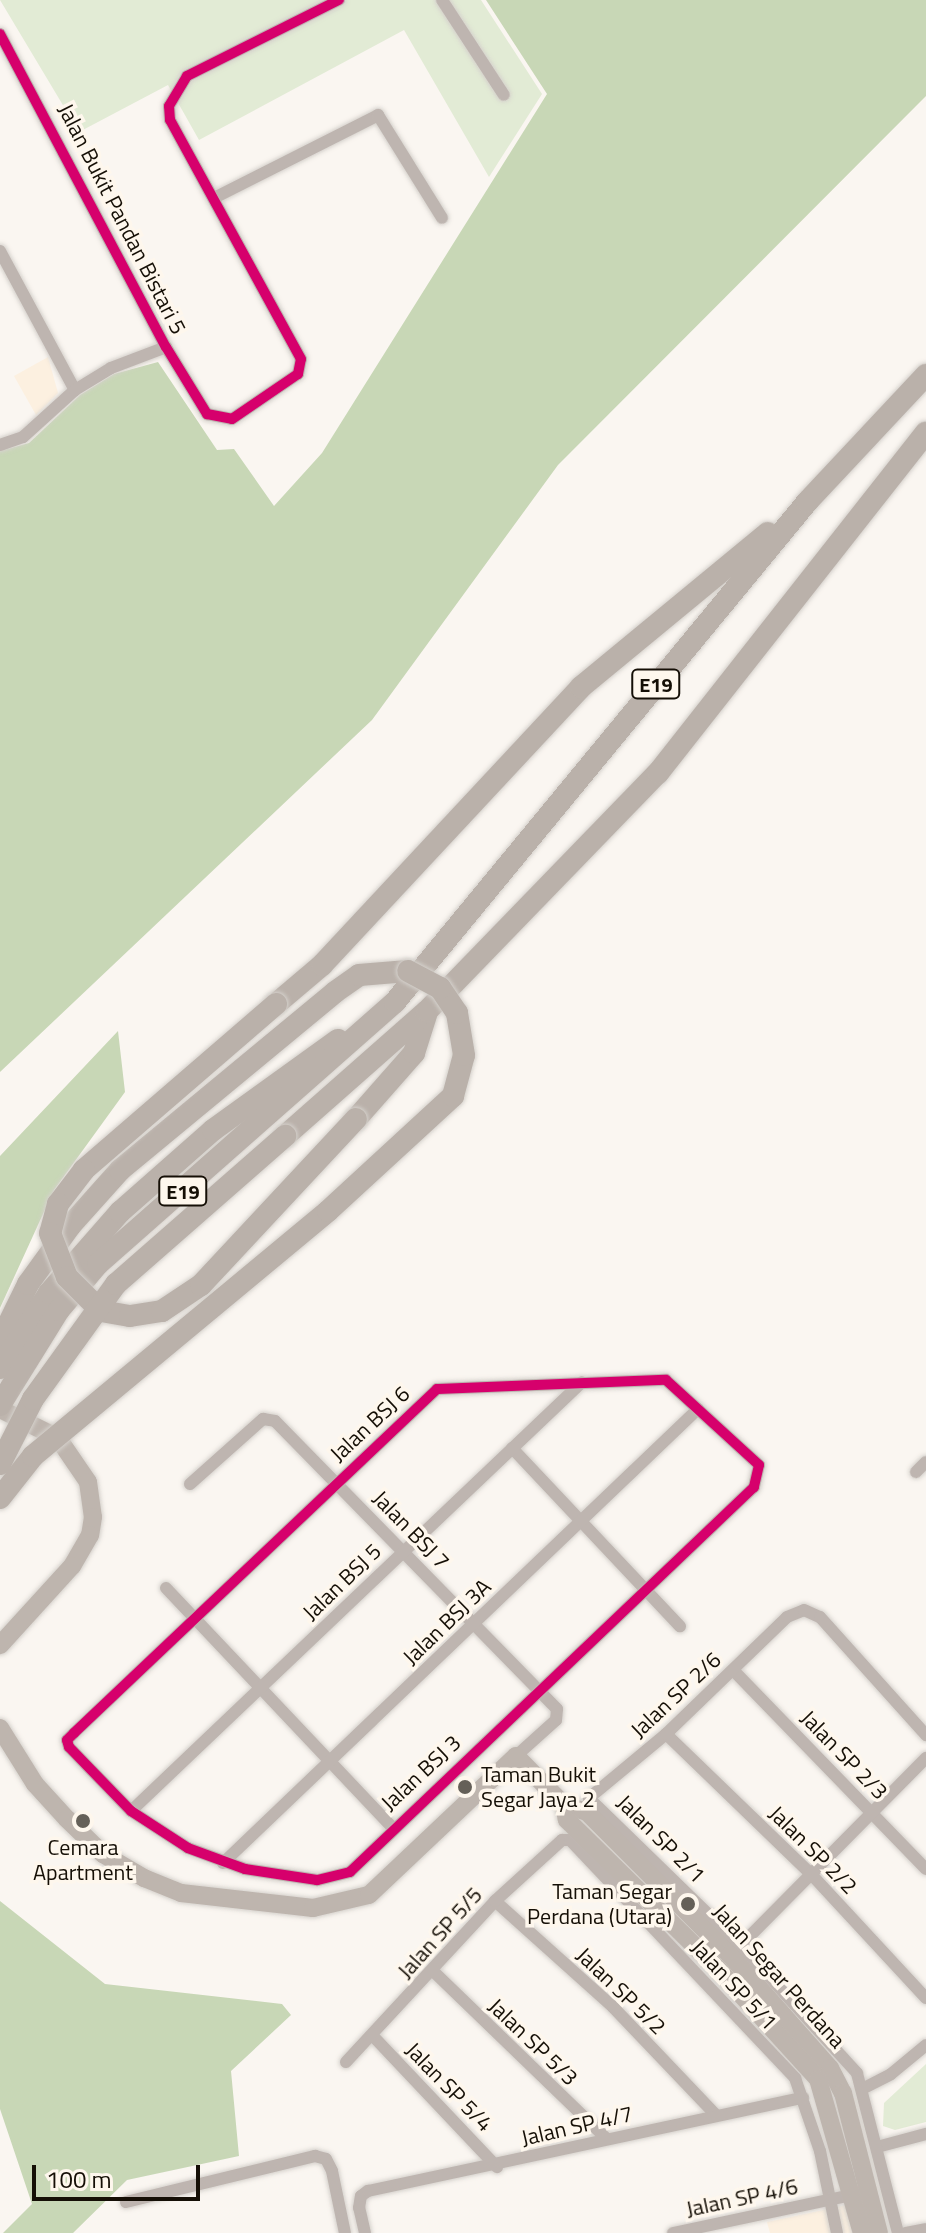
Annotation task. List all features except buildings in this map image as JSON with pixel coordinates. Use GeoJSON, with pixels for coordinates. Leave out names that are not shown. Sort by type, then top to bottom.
{"type":"FeatureCollection","features":[{"type":"Feature","properties":{"kind":"highway","name":"E19"},"geometry":{"type":"LineString","coordinates":[[0,1407],[59,1310],[98,1264],[375,1023],[395,1002],[807,502],[926,375]]}},
{"type":"Feature","properties":{"kind":"highway","name":"E19"},"geometry":{"type":"LineString","coordinates":[[0,1464],[33,1399],[116,1284],[427,1011],[658,773],[926,433]]}},
{"type":"Feature","properties":{"kind":"highway"},"geometry":{"type":"LineString","coordinates":[[427,1011],[414,1053],[397,1077],[201,1285],[162,1311],[130,1316],[101,1311],[83,1296],[55,1256],[50,1233],[58,1204],[84,1170],[322,965],[581,687],[807,502]]}},
{"type":"Feature","properties":{"kind":"highway"},"geometry":{"type":"LineString","coordinates":[[0,1368],[28,1284],[70,1226],[120,1170],[359,975],[384,969],[408,971],[440,988],[457,1013],[464,1055],[453,1096],[434,1119],[33,1456],[0,1498]]}},
{"type":"Feature","properties":{"kind":"highway"},"geometry":{"type":"LineString","coordinates":[[7,1343],[81,1253],[165,1169],[337,1040],[375,1023]]}},
{"type":"Feature","properties":{"kind":"street"},"geometry":{"type":"LineString","coordinates":[[339,0],[187,76],[172,98],[170,120],[214,198],[378,115],[442,218]]}},
{"type":"Feature","properties":{"kind":"street"},"geometry":{"type":"LineString","coordinates":[[442,0],[504,95]]}},
{"type":"Feature","properties":{"kind":"street","name":"Jalan Bukit Pandan Bistari 5"},"geometry":{"type":"LineString","coordinates":[[0,34],[166,347],[214,418],[239,415],[298,374],[301,362],[214,198]]}},
{"type":"Feature","properties":{"kind":"street"},"geometry":{"type":"LineString","coordinates":[[0,251],[75,390]]}},
{"type":"Feature","properties":{"kind":"street"},"geometry":{"type":"LineString","coordinates":[[0,445],[23,437],[75,390],[111,368],[166,347]]}},
{"type":"Feature","properties":{"kind":"street","name":"Jalan BSJ 6"},"geometry":{"type":"LineString","coordinates":[[67,1740],[437,1389],[666,1380],[759,1465],[760,1475]]}},
{"type":"Feature","properties":{"kind":"street","name":"Jalan BSJ 5"},"geometry":{"type":"LineString","coordinates":[[131,1811],[582,1382]]}},
{"type":"Feature","properties":{"kind":"street"},"geometry":{"type":"LineString","coordinates":[[0,1407],[58,1438],[88,1482],[93,1517],[90,1535],[72,1566],[0,1645]]}},
{"type":"Feature","properties":{"kind":"street","name":"Jalan BSJ 3A"},"geometry":{"type":"LineString","coordinates":[[223,1863],[698,1409]]}},
{"type":"Feature","properties":{"kind":"street","name":"Jalan BSJ 7"},"geometry":{"type":"LineString","coordinates":[[190,1484],[270,1417],[560,1714],[516,1756]]}},
{"type":"Feature","properties":{"kind":"street"},"geometry":{"type":"LineString","coordinates":[[512,1448],[680,1626]]}},
{"type":"Feature","properties":{"kind":"street"},"geometry":{"type":"LineString","coordinates":[[916,1472],[926,1462]]}},
{"type":"Feature","properties":{"kind":"street","name":"Jalan BSJ 3"},"geometry":{"type":"LineString","coordinates":[[67,1740],[131,1811],[188,1848],[223,1863],[333,1879],[350,1872],[392,1827],[754,1487],[760,1475]]}},
{"type":"Feature","properties":{"kind":"street"},"geometry":{"type":"LineString","coordinates":[[166,1588],[392,1827]]}},
{"type":"Feature","properties":{"kind":"street","name":"Jalan SP 2/6"},"geometry":{"type":"LineString","coordinates":[[589,1798],[666,1734],[787,1617],[804,1610],[820,1617],[926,1735]]}},
{"type":"Feature","properties":{"kind":"street","name":"Jalan SP 2/3"},"geometry":{"type":"LineString","coordinates":[[733,1670],[926,1869]]}},
{"type":"Feature","properties":{"kind":"street"},"geometry":{"type":"LineString","coordinates":[[0,1728],[35,1784],[67,1819],[103,1854],[144,1878],[181,1893],[313,1908],[369,1895],[516,1756]]}},
{"type":"Feature","properties":{"kind":"street","name":"Jalan SP 2/2"},"geometry":{"type":"LineString","coordinates":[[666,1734],[811,1874],[926,1998]]}},
{"type":"Feature","properties":{"kind":"street","name":"Jalan Segar Perdana"},"geometry":{"type":"LineString","coordinates":[[516,1756],[564,1805],[567,1820],[729,1956],[818,2079],[879,2233]]}},
{"type":"Feature","properties":{"kind":"street"},"geometry":{"type":"LineString","coordinates":[[729,1956],[926,1758]]}},
{"type":"Feature","properties":{"kind":"street","name":"Jalan SP 2/1"},"geometry":{"type":"LineString","coordinates":[[589,1798],[729,1956],[857,2073],[864,2088]]}},
{"type":"Feature","properties":{"kind":"street","name":"Jalan SP 5/5"},"geometry":{"type":"LineString","coordinates":[[346,2062],[434,1972],[495,1901],[562,1840],[570,1840]]}},
{"type":"Feature","properties":{"kind":"street","name":"Jalan SP 5/1"},"geometry":{"type":"LineString","coordinates":[[570,1840],[795,2078],[827,2182],[825,2200],[837,2233]]}},
{"type":"Feature","properties":{"kind":"street","name":"Jalan SP 5/2"},"geometry":{"type":"LineString","coordinates":[[495,1901],[613,2007],[715,2114]]}},
{"type":"Feature","properties":{"kind":"street","name":"Jalan SP 5/3"},"geometry":{"type":"LineString","coordinates":[[434,1972],[607,2139]]}},
{"type":"Feature","properties":{"kind":"street","name":"Jalan SP 5/4"},"geometry":{"type":"LineString","coordinates":[[372,2035],[497,2167]]}},
{"type":"Feature","properties":{"kind":"street"},"geometry":{"type":"LineString","coordinates":[[898,2233],[864,2088],[891,2074],[926,2045]]}},
{"type":"Feature","properties":{"kind":"street","name":"Jalan SP 4/7"},"geometry":{"type":"LineString","coordinates":[[365,2233],[361,2196],[497,2167],[715,2114],[803,2098]]}},
{"type":"Feature","properties":{"kind":"street"},"geometry":{"type":"LineString","coordinates":[[877,2147],[926,2134]]}},
{"type":"Feature","properties":{"kind":"street"},"geometry":{"type":"LineString","coordinates":[[126,2202],[315,2156],[326,2159],[332,2171],[345,2233]]}},
{"type":"Feature","properties":{"kind":"street","name":"Jalan Segar Perdana"},"geometry":{"type":"LineString","coordinates":[[862,2194],[862,2233]]}},
{"type":"Feature","properties":{"kind":"street","name":"Jalan SP 4/6"},"geometry":{"type":"LineString","coordinates":[[673,2233],[862,2194]]}},
{"type":"Feature","properties":{"kind":"street"},"geometry":{"type":"LineString","coordinates":[[746,2218],[749,2233]]}},
{"type":"Feature","properties":{"kind":"street"},"geometry":{"type":"LineString","coordinates":[[906,2233],[926,2229]]}},
{"type":"Feature","properties":{"kind":"shaded area"},"geometry":{"type":"Polygon","coordinates":[[[48,357],[58,393],[36,415],[14,376],[48,357]]]}},
{"type":"Feature","properties":{"kind":"shaded area"},"geometry":{"type":"Polygon","coordinates":[[[847,2205],[853,2233],[770,2233],[767,2222],[847,2205]]]}},
{"type":"Feature","properties":{"kind":"green space"},"geometry":{"type":"Polygon","coordinates":[[[0,0],[481,0],[542,94],[489,177],[404,30],[199,140],[168,85],[79,132],[0,0]]]}},
{"type":"Feature","properties":{"kind":"green space"},"geometry":{"type":"Polygon","coordinates":[[[486,0],[926,0],[926,96],[558,465],[372,720],[0,1072],[0,451],[29,443],[80,395],[114,374],[158,362],[217,450],[234,449],[274,506],[322,453],[547,94],[486,0]]]}},
{"type":"Feature","properties":{"kind":"green space"},"geometry":{"type":"Polygon","coordinates":[[[118,1031],[125,1092],[54,1190],[0,1308],[0,1156],[118,1031]]]}},
{"type":"Feature","properties":{"kind":"green space"},"geometry":{"type":"Polygon","coordinates":[[[0,1901],[105,1984],[282,2004],[291,2015],[231,2071],[239,2156],[127,2180],[73,2233],[3,2233],[32,2204],[0,2109],[0,1901]]]}},
{"type":"Feature","properties":{"kind":"green space"},"geometry":{"type":"Polygon","coordinates":[[[926,2064],[926,2122],[895,2130],[883,2126],[884,2103],[926,2064]]]}},
{"type":"Feature","properties":{"kind":"cycle path"},"geometry":{"type":"LineString","coordinates":[[0,34],[166,347],[207,414],[232,419],[298,374],[301,359],[170,120],[169,106],[187,76],[339,0]]}},
{"type":"Feature","properties":{"kind":"cycle path"},"geometry":{"type":"LineString","coordinates":[[666,1380],[759,1465],[754,1487],[350,1872],[317,1880],[245,1869],[188,1848],[131,1811],[69,1747],[67,1740],[74,1733],[437,1389],[666,1380]]}},
{"type":"Feature","properties":{"kind":"place","name":"Taman Bukit Segar Jaya 2"},"geometry":{"type":"Point","coordinates":[465,1787]}},
{"type":"Feature","properties":{"kind":"place","name":"Cemara Apartment"},"geometry":{"type":"Point","coordinates":[83,1821]}},
{"type":"Feature","properties":{"kind":"place","name":"Taman Segar Perdana (Utara)"},"geometry":{"type":"Point","coordinates":[688,1904]}}]}
